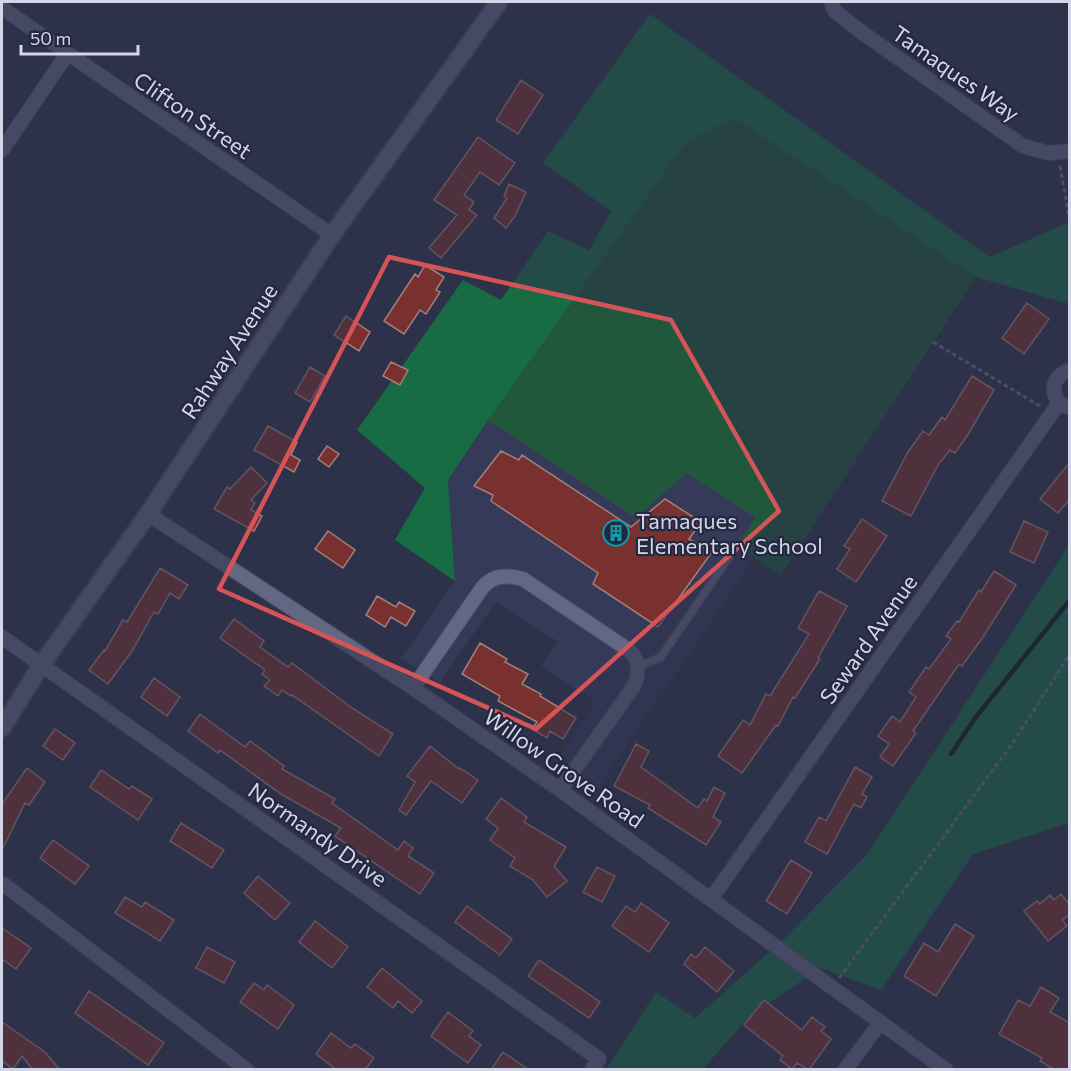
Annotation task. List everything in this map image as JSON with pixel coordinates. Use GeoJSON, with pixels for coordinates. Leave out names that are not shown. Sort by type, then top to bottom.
{"type":"FeatureCollection","features":[{"type":"Feature","properties":{"kind":"street","name":"Rahway Avenue"},"geometry":{"type":"LineString","coordinates":[[2,728],[42,664],[148,514],[332,235],[499,2]]}},
{"type":"Feature","properties":{"kind":"street","name":"Tamaques Way"},"geometry":{"type":"LineString","coordinates":[[831,2],[835,11],[860,31],[1023,146],[1048,153],[1064,151]]}},
{"type":"Feature","properties":{"kind":"street","name":"Clifton Street"},"geometry":{"type":"LineString","coordinates":[[2,8],[332,235]]}},
{"type":"Feature","properties":{"kind":"street"},"geometry":{"type":"LineString","coordinates":[[2,150],[67,54]]}},
{"type":"Feature","properties":{"kind":"street"},"geometry":{"type":"LineString","coordinates":[[1060,408],[1053,393],[1053,387],[1059,376],[1070,370]]}},
{"type":"Feature","properties":{"kind":"street","name":"Seward Avenue"},"geometry":{"type":"LineString","coordinates":[[711,899],[1060,408]]}},
{"type":"Feature","properties":{"kind":"street","name":"Willow Grove Road"},"geometry":{"type":"LineString","coordinates":[[148,514],[413,688],[560,790],[946,1070]]}},
{"type":"Feature","properties":{"kind":"street"},"geometry":{"type":"LineString","coordinates":[[413,688],[488,580],[499,576],[523,579],[630,651],[635,656],[638,667],[634,686],[560,790]]}},
{"type":"Feature","properties":{"kind":"street","name":"Normandy Drive"},"geometry":{"type":"LineString","coordinates":[[2,637],[599,1059],[592,1070]]}},
{"type":"Feature","properties":{"kind":"street"},"geometry":{"type":"LineString","coordinates":[[2,883],[247,1070]]}},
{"type":"Feature","properties":{"kind":"street"},"geometry":{"type":"LineString","coordinates":[[845,1070],[880,1023]]}},
{"type":"Feature","properties":{"kind":"lane"},"geometry":{"type":"LineString","coordinates":[[638,667],[661,657],[729,557]]}},
{"type":"Feature","properties":{"kind":"path"},"geometry":{"type":"LineString","coordinates":[[1064,151],[1070,223]]}},
{"type":"Feature","properties":{"kind":"path"},"geometry":{"type":"LineString","coordinates":[[933,342],[1060,408]]}},
{"type":"Feature","properties":{"kind":"path"},"geometry":{"type":"LineString","coordinates":[[833,987],[1005,753],[1070,654]]}},
{"type":"Feature","properties":{"kind":"highlighted area"},"geometry":{"type":"Polygon","coordinates":[[[389,257],[671,320],[779,511],[536,729],[219,589],[389,257]]]}},
{"type":"Feature","properties":{"kind":"shaded area"},"geometry":{"type":"Polygon","coordinates":[[[687,141],[976,277],[780,576],[754,558],[595,792],[555,763],[596,703],[541,665],[557,641],[496,601],[440,683],[401,658],[455,581],[448,480],[488,420],[687,141]]]}},
{"type":"Feature","properties":{"kind":"green space"},"geometry":{"type":"Polygon","coordinates":[[[650,14],[990,257],[1069,222],[1069,304],[976,277],[734,118],[687,141],[488,420],[448,480],[455,581],[395,540],[425,488],[357,430],[463,280],[501,300],[548,231],[589,250],[611,211],[543,163],[650,14]]]}},
{"type":"Feature","properties":{"kind":"green space"},"geometry":{"type":"Polygon","coordinates":[[[734,118],[976,277],[780,576],[738,547],[755,517],[686,473],[636,518],[488,420],[687,141],[734,118]]]}},
{"type":"Feature","properties":{"kind":"green space"},"geometry":{"type":"Polygon","coordinates":[[[1069,545],[1069,823],[973,854],[881,990],[820,968],[748,1018],[703,1069],[606,1070],[656,992],[695,1018],[783,940],[868,853],[1069,545]]]}},
{"type":"Feature","properties":{"kind":"building"},"geometry":{"type":"Polygon","coordinates":[[[521,80],[543,95],[518,134],[496,120],[521,80]]]}},
{"type":"Feature","properties":{"kind":"building"},"geometry":{"type":"Polygon","coordinates":[[[478,137],[515,163],[499,185],[480,172],[464,195],[474,202],[469,210],[477,215],[441,258],[429,248],[457,215],[434,200],[478,137]]]}},
{"type":"Feature","properties":{"kind":"building"},"geometry":{"type":"Polygon","coordinates":[[[509,184],[526,192],[515,216],[506,228],[494,218],[507,198],[504,196],[509,184]]]}},
{"type":"Feature","properties":{"kind":"building"},"geometry":{"type":"Polygon","coordinates":[[[425,265],[444,277],[436,290],[440,292],[426,314],[420,310],[404,334],[384,321],[415,274],[418,277],[425,265]]]}},
{"type":"Feature","properties":{"kind":"building"},"geometry":{"type":"Polygon","coordinates":[[[1027,303],[1049,319],[1024,354],[1002,338],[1027,303]]]}},
{"type":"Feature","properties":{"kind":"building"},"geometry":{"type":"Polygon","coordinates":[[[346,316],[370,332],[359,351],[334,335],[346,316]]]}},
{"type":"Feature","properties":{"kind":"building"},"geometry":{"type":"Polygon","coordinates":[[[391,362],[408,370],[400,385],[383,376],[391,362]]]}},
{"type":"Feature","properties":{"kind":"building"},"geometry":{"type":"Polygon","coordinates":[[[310,367],[325,376],[310,402],[295,393],[310,367]]]}},
{"type":"Feature","properties":{"kind":"building"},"geometry":{"type":"Polygon","coordinates":[[[972,376],[994,390],[955,453],[950,450],[938,465],[911,516],[882,501],[908,452],[923,431],[929,435],[942,417],[945,420],[972,376]]]}},
{"type":"Feature","properties":{"kind":"building"},"geometry":{"type":"Polygon","coordinates":[[[268,426],[297,442],[291,455],[300,460],[294,472],[254,450],[268,426]]]}},
{"type":"Feature","properties":{"kind":"building"},"geometry":{"type":"Polygon","coordinates":[[[327,446],[339,454],[329,467],[318,459],[327,446]]]}},
{"type":"Feature","properties":{"kind":"building","name":"Tamaques Elementary School"},"geometry":{"type":"Polygon","coordinates":[[[501,451],[519,460],[522,455],[631,527],[665,499],[701,522],[689,539],[712,552],[658,627],[593,584],[598,573],[491,501],[493,495],[474,486],[501,451]]]}},
{"type":"Feature","properties":{"kind":"building"},"geometry":{"type":"Polygon","coordinates":[[[1070,462],[1070,499],[1058,513],[1040,499],[1070,462]]]}},
{"type":"Feature","properties":{"kind":"building"},"geometry":{"type":"Polygon","coordinates":[[[251,467],[267,483],[251,500],[255,503],[251,510],[262,516],[254,531],[214,509],[227,487],[230,489],[251,467]]]}},
{"type":"Feature","properties":{"kind":"building"},"geometry":{"type":"Polygon","coordinates":[[[862,519],[887,536],[856,582],[837,569],[850,549],[844,546],[862,519]]]}},
{"type":"Feature","properties":{"kind":"building"},"geometry":{"type":"Polygon","coordinates":[[[1024,521],[1048,532],[1034,563],[1010,552],[1024,521]]]}},
{"type":"Feature","properties":{"kind":"building"},"geometry":{"type":"Polygon","coordinates":[[[328,531],[355,550],[343,568],[315,549],[328,531]]]}},
{"type":"Feature","properties":{"kind":"building"},"geometry":{"type":"Polygon","coordinates":[[[160,568],[188,585],[179,599],[170,593],[158,614],[154,612],[132,651],[108,684],[89,670],[105,651],[123,620],[127,622],[160,568]]]}},
{"type":"Feature","properties":{"kind":"building"},"geometry":{"type":"Polygon","coordinates":[[[994,571],[1016,585],[983,637],[962,666],[959,664],[913,731],[916,733],[893,766],[880,757],[889,744],[878,736],[892,716],[900,722],[916,697],[909,692],[926,667],[929,669],[951,639],[946,636],[957,621],[959,622],[994,571]]]}},
{"type":"Feature","properties":{"kind":"building"},"geometry":{"type":"Polygon","coordinates":[[[819,591],[847,606],[818,658],[820,659],[795,698],[793,697],[778,726],[776,725],[742,773],[718,756],[743,720],[750,725],[766,694],[770,696],[809,634],[798,628],[819,591]]]}},
{"type":"Feature","properties":{"kind":"building"},"geometry":{"type":"Polygon","coordinates":[[[377,596],[396,607],[399,602],[415,611],[406,626],[391,617],[385,627],[366,615],[377,596]]]}},
{"type":"Feature","properties":{"kind":"building"},"geometry":{"type":"Polygon","coordinates":[[[234,619],[264,641],[260,647],[288,667],[292,663],[352,708],[393,734],[379,756],[292,695],[282,690],[278,696],[264,686],[270,680],[262,674],[265,670],[220,638],[234,619]]]}},
{"type":"Feature","properties":{"kind":"building"},"geometry":{"type":"Polygon","coordinates":[[[480,643],[507,659],[505,662],[528,674],[522,684],[576,718],[563,739],[550,731],[547,738],[532,729],[537,722],[498,701],[500,696],[462,674],[480,643]]]}},
{"type":"Feature","properties":{"kind":"building"},"geometry":{"type":"Polygon","coordinates":[[[154,678],[180,697],[167,716],[141,697],[154,678]]]}},
{"type":"Feature","properties":{"kind":"building"},"geometry":{"type":"Polygon","coordinates":[[[200,714],[245,747],[250,741],[284,766],[282,769],[335,799],[332,803],[398,850],[404,841],[413,848],[408,856],[434,873],[420,894],[335,836],[341,828],[281,794],[220,750],[218,753],[188,731],[200,714]]]}},
{"type":"Feature","properties":{"kind":"building"},"geometry":{"type":"Polygon","coordinates":[[[55,729],[75,743],[63,760],[43,746],[55,729]]]}},
{"type":"Feature","properties":{"kind":"building"},"geometry":{"type":"Polygon","coordinates":[[[636,744],[649,751],[641,767],[698,808],[704,799],[707,801],[714,787],[725,793],[713,817],[721,822],[706,845],[648,808],[650,805],[614,786],[636,744]]]}},
{"type":"Feature","properties":{"kind":"building"},"geometry":{"type":"Polygon","coordinates":[[[430,746],[459,769],[478,780],[462,803],[431,781],[406,815],[399,810],[415,782],[407,776],[430,746]]]}},
{"type":"Feature","properties":{"kind":"building"},"geometry":{"type":"Polygon","coordinates":[[[855,767],[872,777],[862,794],[867,797],[861,808],[854,804],[827,854],[805,842],[819,817],[826,821],[855,767]]]}},
{"type":"Feature","properties":{"kind":"building"},"geometry":{"type":"Polygon","coordinates":[[[27,768],[45,782],[29,805],[25,803],[2,850],[2,804],[27,768]]]}},
{"type":"Feature","properties":{"kind":"building"},"geometry":{"type":"Polygon","coordinates":[[[101,770],[129,789],[132,786],[152,799],[138,820],[90,787],[101,770]]]}},
{"type":"Feature","properties":{"kind":"building"},"geometry":{"type":"Polygon","coordinates":[[[501,798],[527,817],[524,822],[566,847],[554,866],[567,881],[547,897],[533,880],[510,866],[515,858],[490,840],[498,828],[486,819],[501,798]]]}},
{"type":"Feature","properties":{"kind":"building"},"geometry":{"type":"Polygon","coordinates":[[[181,823],[224,850],[212,868],[170,841],[181,823]]]}},
{"type":"Feature","properties":{"kind":"building"},"geometry":{"type":"Polygon","coordinates":[[[53,840],[89,866],[75,884],[40,858],[53,840]]]}},
{"type":"Feature","properties":{"kind":"building"},"geometry":{"type":"Polygon","coordinates":[[[791,860],[812,873],[787,914],[766,901],[791,860]]]}},
{"type":"Feature","properties":{"kind":"building"},"geometry":{"type":"Polygon","coordinates":[[[597,867],[615,876],[602,902],[583,892],[597,867]]]}},
{"type":"Feature","properties":{"kind":"building"},"geometry":{"type":"Polygon","coordinates":[[[258,876],[290,903],[275,920],[244,893],[258,876]]]}},
{"type":"Feature","properties":{"kind":"building"},"geometry":{"type":"Polygon","coordinates":[[[1061,894],[1070,905],[1070,914],[1062,920],[1067,926],[1048,941],[1024,911],[1037,901],[1040,904],[1050,895],[1054,900],[1061,894]]]}},
{"type":"Feature","properties":{"kind":"building"},"geometry":{"type":"Polygon","coordinates":[[[125,897],[142,907],[145,902],[174,920],[160,941],[115,913],[125,897]]]}},
{"type":"Feature","properties":{"kind":"building"},"geometry":{"type":"Polygon","coordinates":[[[641,903],[669,923],[649,952],[612,926],[626,906],[635,912],[641,903]]]}},
{"type":"Feature","properties":{"kind":"building"},"geometry":{"type":"Polygon","coordinates":[[[467,906],[512,939],[500,955],[455,922],[467,906]]]}},
{"type":"Feature","properties":{"kind":"building"},"geometry":{"type":"Polygon","coordinates":[[[315,921],[348,947],[332,968],[299,942],[315,921]]]}},
{"type":"Feature","properties":{"kind":"building"},"geometry":{"type":"Polygon","coordinates":[[[955,924],[974,936],[936,996],[904,976],[924,943],[938,952],[955,924]]]}},
{"type":"Feature","properties":{"kind":"building"},"geometry":{"type":"Polygon","coordinates":[[[2,928],[31,948],[16,969],[2,959],[2,928]]]}},
{"type":"Feature","properties":{"kind":"building"},"geometry":{"type":"Polygon","coordinates":[[[207,947],[235,962],[224,983],[196,968],[207,947]]]}},
{"type":"Feature","properties":{"kind":"building"},"geometry":{"type":"Polygon","coordinates":[[[705,947],[734,971],[717,992],[684,964],[691,954],[696,958],[705,947]]]}},
{"type":"Feature","properties":{"kind":"building"},"geometry":{"type":"Polygon","coordinates":[[[539,960],[600,1002],[589,1018],[528,976],[539,960]]]}},
{"type":"Feature","properties":{"kind":"building"},"geometry":{"type":"Polygon","coordinates":[[[382,968],[422,1001],[412,1013],[398,1001],[393,1008],[367,987],[382,968]]]}},
{"type":"Feature","properties":{"kind":"building"},"geometry":{"type":"Polygon","coordinates":[[[254,983],[264,990],[267,985],[294,1005],[278,1029],[240,1002],[254,983]]]}},
{"type":"Feature","properties":{"kind":"building"},"geometry":{"type":"Polygon","coordinates":[[[1041,987],[1059,998],[1050,1012],[1070,1023],[1070,1070],[1055,1070],[1040,1061],[1042,1058],[999,1034],[1018,1000],[1030,1006],[1041,987]]]}},
{"type":"Feature","properties":{"kind":"building"},"geometry":{"type":"Polygon","coordinates":[[[89,991],[164,1043],[148,1065],[75,1013],[89,991]]]}},
{"type":"Feature","properties":{"kind":"building"},"geometry":{"type":"Polygon","coordinates":[[[764,1000],[802,1030],[812,1017],[825,1027],[821,1031],[831,1039],[809,1070],[797,1063],[792,1069],[780,1060],[783,1056],[744,1025],[764,1000]]]}},
{"type":"Feature","properties":{"kind":"building"},"geometry":{"type":"Polygon","coordinates":[[[448,1012],[473,1031],[469,1036],[481,1045],[468,1063],[431,1036],[448,1012]]]}},
{"type":"Feature","properties":{"kind":"building"},"geometry":{"type":"Polygon","coordinates":[[[2,1022],[45,1052],[60,1070],[33,1070],[22,1056],[13,1069],[2,1061],[2,1022]]]}},
{"type":"Feature","properties":{"kind":"building"},"geometry":{"type":"Polygon","coordinates":[[[331,1033],[351,1048],[355,1044],[374,1058],[365,1070],[337,1070],[316,1054],[331,1033]]]}},
{"type":"Feature","properties":{"kind":"building"},"geometry":{"type":"Polygon","coordinates":[[[503,1052],[529,1070],[491,1070],[503,1052]]]}},
{"type":"Feature","properties":{"kind":"waterway"},"geometry":{"type":"LineString","coordinates":[[951,754],[975,718],[1070,600]]}},
{"type":"Feature","properties":{"kind":"place","name":"Tamaques Elementary School"},"geometry":{"type":"Point","coordinates":[616,533]}}]}
